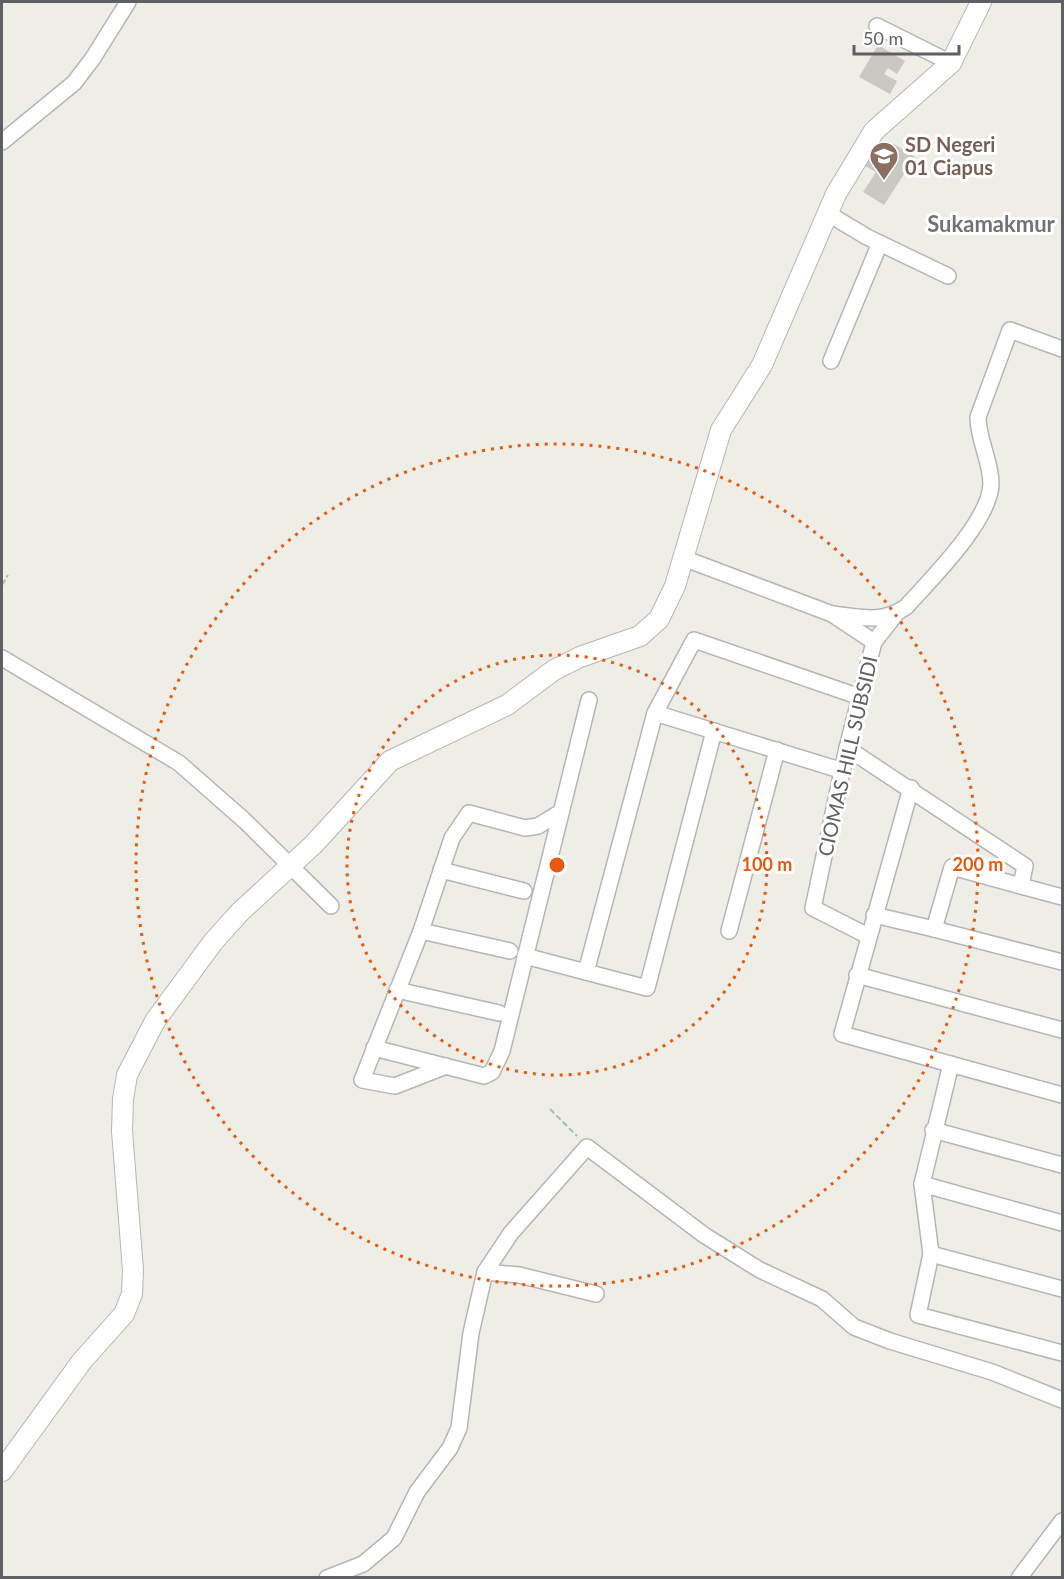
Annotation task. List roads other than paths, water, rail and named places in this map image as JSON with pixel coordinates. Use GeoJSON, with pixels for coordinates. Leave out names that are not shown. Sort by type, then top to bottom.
{"type":"FeatureCollection","features":[{"type":"Feature","properties":{"kind":"street"},"geometry":{"type":"LineString","coordinates":[[2,142],[74,83],[93,58],[128,2]]}},
{"type":"Feature","properties":{"kind":"street"},"geometry":{"type":"LineString","coordinates":[[2,1471],[82,1361],[124,1314],[132,1294],[133,1270],[122,1131],[128,1075],[155,1021],[213,942],[290,866],[390,760],[507,705],[554,670],[580,657],[640,636],[665,609],[683,558],[721,430],[762,366],[827,213],[874,131],[951,63],[981,2]]}},
{"type":"Feature","properties":{"kind":"street"},"geometry":{"type":"LineString","coordinates":[[877,26],[951,63]]}},
{"type":"Feature","properties":{"kind":"street"},"geometry":{"type":"LineString","coordinates":[[827,213],[880,243],[948,276]]}},
{"type":"Feature","properties":{"kind":"street"},"geometry":{"type":"LineString","coordinates":[[831,361],[880,243]]}},
{"type":"Feature","properties":{"kind":"street"},"geometry":{"type":"LineString","coordinates":[[832,614],[881,619],[896,614],[906,607],[962,544],[989,497],[991,474],[978,427],[978,417],[1010,330],[1062,350]]}},
{"type":"Feature","properties":{"kind":"street","name":"CIOMAS HILL SUBSIDI"},"geometry":{"type":"LineString","coordinates":[[683,558],[832,614],[874,642],[847,747],[813,908],[868,936]]}},
{"type":"Feature","properties":{"kind":"street"},"geometry":{"type":"LineString","coordinates":[[874,642],[896,614]]}},
{"type":"Feature","properties":{"kind":"street"},"geometry":{"type":"LineString","coordinates":[[586,972],[655,713],[694,640],[860,698]]}},
{"type":"Feature","properties":{"kind":"street"},"geometry":{"type":"LineString","coordinates":[[2,658],[179,763],[245,822],[332,906]]}},
{"type":"Feature","properties":{"kind":"street"},"geometry":{"type":"LineString","coordinates":[[374,1048],[484,1076],[492,1072],[502,1051],[518,953],[561,812],[589,700]]}},
{"type":"Feature","properties":{"kind":"street"},"geometry":{"type":"LineString","coordinates":[[655,713],[843,771]]}},
{"type":"Feature","properties":{"kind":"street"},"geometry":{"type":"LineString","coordinates":[[421,931],[518,953],[647,988],[714,731]]}},
{"type":"Feature","properties":{"kind":"street"},"geometry":{"type":"LineString","coordinates":[[847,747],[1025,866],[1021,886]]}},
{"type":"Feature","properties":{"kind":"street"},"geometry":{"type":"LineString","coordinates":[[729,931],[777,750]]}},
{"type":"Feature","properties":{"kind":"street"},"geometry":{"type":"LineString","coordinates":[[911,788],[842,1034],[1062,1095]]}},
{"type":"Feature","properties":{"kind":"street"},"geometry":{"type":"LineString","coordinates":[[446,1066],[395,1086],[362,1080],[421,931],[452,838],[468,813],[525,828],[538,826],[561,812]]}},
{"type":"Feature","properties":{"kind":"street"},"geometry":{"type":"LineString","coordinates":[[934,928],[952,867],[1062,897]]}},
{"type":"Feature","properties":{"kind":"street"},"geometry":{"type":"LineString","coordinates":[[441,870],[524,891]]}},
{"type":"Feature","properties":{"kind":"street"},"geometry":{"type":"LineString","coordinates":[[874,915],[934,928],[1062,962]]}},
{"type":"Feature","properties":{"kind":"street"},"geometry":{"type":"LineString","coordinates":[[858,975],[1062,1030]]}},
{"type":"Feature","properties":{"kind":"street"},"geometry":{"type":"LineString","coordinates":[[397,990],[499,1013]]}},
{"type":"Feature","properties":{"kind":"street"},"geometry":{"type":"LineString","coordinates":[[951,1064],[933,1130],[922,1184],[932,1254],[918,1315],[1062,1353]]}},
{"type":"Feature","properties":{"kind":"street"},"geometry":{"type":"LineString","coordinates":[[933,1130],[1062,1165]]}},
{"type":"Feature","properties":{"kind":"street"},"geometry":{"type":"LineString","coordinates":[[327,1578],[363,1564],[394,1538],[417,1492],[438,1468],[459,1428],[471,1333],[485,1272],[511,1233],[587,1146],[704,1235],[760,1270],[822,1299],[854,1327],[890,1341],[992,1372],[1062,1400]]}},
{"type":"Feature","properties":{"kind":"street"},"geometry":{"type":"LineString","coordinates":[[922,1184],[1062,1223]]}},
{"type":"Feature","properties":{"kind":"street"},"geometry":{"type":"LineString","coordinates":[[932,1254],[1062,1289]]}},
{"type":"Feature","properties":{"kind":"street"},"geometry":{"type":"LineString","coordinates":[[485,1272],[519,1275],[596,1294]]}},
{"type":"Feature","properties":{"kind":"street"},"geometry":{"type":"LineString","coordinates":[[1019,1578],[1062,1521]]}},
{"type":"Feature","properties":{"kind":"place","name":"SD Negeri 01 Ciapus"},"geometry":{"type":"Point","coordinates":[884,182]}},
{"type":"Feature","properties":{"kind":"district","name":"Sukamakmur"},"geometry":{"type":"Point","coordinates":[991,223]}}]}
